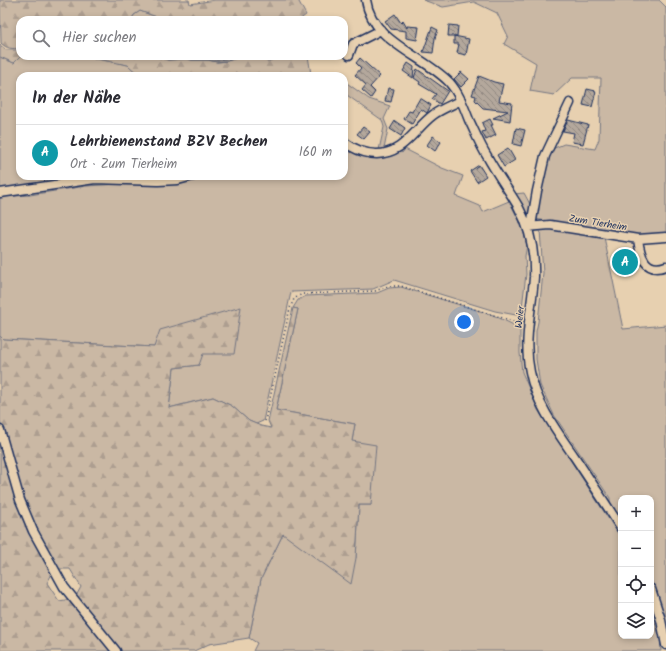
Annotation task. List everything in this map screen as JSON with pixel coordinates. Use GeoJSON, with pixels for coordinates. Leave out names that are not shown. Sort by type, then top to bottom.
{"type":"FeatureCollection","features":[{"type":"Feature","properties":{"kind":"street","name":"Weier"},"geometry":{"type":"LineString","coordinates":[[366,0],[371,17],[381,30],[400,47],[443,77],[450,84],[461,100],[486,156],[529,226],[534,277],[528,326],[527,350],[530,373],[538,398],[556,429],[618,523]]}},
{"type":"Feature","properties":{"kind":"street"},"geometry":{"type":"LineString","coordinates":[[349,55],[353,44],[381,30]]}},
{"type":"Feature","properties":{"kind":"street"},"geometry":{"type":"LineString","coordinates":[[348,145],[368,154],[388,152],[399,147],[434,114],[461,100]]}},
{"type":"Feature","properties":{"kind":"street"},"geometry":{"type":"LineString","coordinates":[[529,226],[545,156],[570,103]]}},
{"type":"Feature","properties":{"kind":"street"},"geometry":{"type":"LineString","coordinates":[[0,193],[89,180]]}},
{"type":"Feature","properties":{"kind":"street"},"geometry":{"type":"LineString","coordinates":[[127,180],[178,180]]}},
{"type":"Feature","properties":{"kind":"street","name":"Zum Tierheim"},"geometry":{"type":"LineString","coordinates":[[529,226],[550,225],[638,239],[666,236]]}},
{"type":"Feature","properties":{"kind":"street"},"geometry":{"type":"LineString","coordinates":[[638,239],[640,255],[646,264],[652,267],[666,266]]}},
{"type":"Feature","properties":{"kind":"street"},"geometry":{"type":"LineString","coordinates":[[0,430],[20,500],[33,531],[64,587],[116,651]]}},
{"type":"Feature","properties":{"kind":"street"},"geometry":{"type":"LineString","coordinates":[[654,598],[661,620],[666,645]]}},
{"type":"Feature","properties":{"kind":"path"},"geometry":{"type":"LineString","coordinates":[[265,421],[290,308],[294,299],[302,294],[375,291],[388,286],[401,286],[528,326]]}},
{"type":"Feature","properties":{"kind":"green space"},"geometry":{"type":"Polygon","coordinates":[[[0,0],[189,0],[190,4],[215,0],[298,0],[306,15],[154,16],[140,11],[133,16],[16,16],[16,48],[5,46],[1,43],[0,0]]]}},
{"type":"Feature","properties":{"kind":"green space"},"geometry":{"type":"Polygon","coordinates":[[[423,0],[659,0],[666,7],[666,234],[624,234],[535,219],[545,161],[552,149],[564,144],[595,149],[599,139],[601,78],[572,78],[554,95],[530,91],[536,63],[504,44],[508,36],[497,13],[474,2],[443,7],[423,0]]]}},
{"type":"Feature","properties":{"kind":"green space"},"geometry":{"type":"Polygon","coordinates":[[[140,11],[154,16],[133,16],[140,11]]]}},
{"type":"Feature","properties":{"kind":"green space"},"geometry":{"type":"Polygon","coordinates":[[[0,45],[6,50],[16,50],[17,60],[14,63],[0,57],[0,45]]]}},
{"type":"Feature","properties":{"kind":"green space"},"geometry":{"type":"Polygon","coordinates":[[[0,57],[14,63],[17,60],[102,60],[128,65],[136,72],[16,72],[16,180],[75,180],[0,190],[0,57]]]}},
{"type":"Feature","properties":{"kind":"green space"},"geometry":{"type":"Polygon","coordinates":[[[102,60],[208,60],[217,62],[230,60],[266,60],[267,62],[272,60],[309,60],[311,72],[136,72],[128,65],[102,60]]]}},
{"type":"Feature","properties":{"kind":"green space"},"geometry":{"type":"Polygon","coordinates":[[[348,84],[369,99],[390,106],[384,119],[388,129],[384,149],[379,150],[384,127],[382,120],[348,96],[348,84]]]}},
{"type":"Feature","properties":{"kind":"green space"},"geometry":{"type":"Polygon","coordinates":[[[348,148],[398,150],[402,153],[405,149],[442,168],[463,176],[456,196],[480,206],[483,212],[509,201],[522,226],[527,245],[525,256],[526,274],[521,316],[495,311],[394,280],[373,289],[291,292],[263,421],[256,424],[249,421],[232,406],[213,397],[169,408],[174,368],[199,365],[154,347],[3,339],[0,336],[0,197],[30,195],[86,186],[118,184],[180,184],[190,180],[348,180],[348,148]]]}},
{"type":"Feature","properties":{"kind":"green space"},"geometry":{"type":"Polygon","coordinates":[[[524,193],[531,206],[529,216],[526,215],[514,194],[524,193]]]}},
{"type":"Feature","properties":{"kind":"green space"},"geometry":{"type":"Polygon","coordinates":[[[553,228],[604,237],[623,329],[666,325],[666,618],[664,618],[654,588],[654,495],[618,495],[618,515],[610,503],[610,498],[554,415],[540,385],[536,359],[536,331],[543,273],[540,230],[553,228]]]}},
{"type":"Feature","properties":{"kind":"green space"},"geometry":{"type":"Polygon","coordinates":[[[401,287],[493,315],[520,328],[522,372],[538,410],[618,533],[618,639],[654,639],[654,619],[660,638],[661,651],[253,651],[257,643],[249,638],[261,579],[283,534],[356,558],[359,505],[371,505],[352,441],[355,424],[276,410],[298,309],[293,308],[298,300],[306,296],[377,293],[389,288],[401,287]]]}},
{"type":"Feature","properties":{"kind":"green space"},"geometry":{"type":"Polygon","coordinates":[[[241,307],[234,354],[203,354],[199,365],[174,368],[169,408],[213,397],[232,406],[249,421],[271,428],[268,421],[293,308],[298,309],[276,410],[355,424],[352,441],[376,445],[371,505],[359,505],[356,558],[351,584],[283,534],[261,579],[249,638],[209,644],[194,651],[122,651],[76,596],[81,587],[70,569],[59,569],[37,530],[23,499],[0,421],[0,336],[3,339],[154,347],[160,330],[241,307]]]}},
{"type":"Feature","properties":{"kind":"green space"},"geometry":{"type":"Polygon","coordinates":[[[0,446],[17,501],[53,572],[47,583],[59,601],[71,599],[113,651],[0,651],[0,446]]]}},
{"type":"Feature","properties":{"kind":"shaded area"},"geometry":{"type":"Polygon","coordinates":[[[208,60],[230,60],[227,61],[217,62],[208,60]]]}},
{"type":"Feature","properties":{"kind":"building"},"geometry":{"type":"Polygon","coordinates":[[[395,14],[401,23],[403,21],[407,28],[407,26],[419,27],[417,40],[406,38],[406,31],[391,29],[385,21],[395,14]]]}},
{"type":"Feature","properties":{"kind":"building"},"geometry":{"type":"Polygon","coordinates":[[[449,25],[458,26],[457,36],[448,36],[449,25]]]}},
{"type":"Feature","properties":{"kind":"building"},"geometry":{"type":"Polygon","coordinates":[[[432,27],[438,30],[435,38],[433,53],[423,52],[432,27]]]}},
{"type":"Feature","properties":{"kind":"building"},"geometry":{"type":"Polygon","coordinates":[[[454,36],[469,39],[466,55],[457,53],[459,44],[454,44],[454,36]]]}},
{"type":"Feature","properties":{"kind":"building"},"geometry":{"type":"Polygon","coordinates":[[[360,58],[380,76],[370,87],[375,92],[371,98],[362,90],[366,85],[355,75],[361,68],[356,63],[360,58]]]}},
{"type":"Feature","properties":{"kind":"building"},"geometry":{"type":"Polygon","coordinates":[[[408,63],[414,67],[413,78],[403,71],[408,63]]]}},
{"type":"Feature","properties":{"kind":"building"},"geometry":{"type":"Polygon","coordinates":[[[417,69],[448,91],[440,104],[432,99],[436,94],[419,84],[420,82],[414,78],[417,69]]]}},
{"type":"Feature","properties":{"kind":"building"},"geometry":{"type":"Polygon","coordinates":[[[461,72],[469,79],[461,87],[454,79],[461,72]]]}},
{"type":"Feature","properties":{"kind":"building"},"geometry":{"type":"Polygon","coordinates":[[[479,76],[503,84],[499,101],[512,103],[510,121],[493,118],[508,111],[483,108],[475,100],[476,96],[472,95],[479,76]]]}},
{"type":"Feature","properties":{"kind":"building"},"geometry":{"type":"Polygon","coordinates":[[[388,88],[394,89],[391,102],[385,101],[388,88]]]}},
{"type":"Feature","properties":{"kind":"building"},"geometry":{"type":"Polygon","coordinates":[[[587,89],[596,91],[592,107],[583,105],[587,89]]]}},
{"type":"Feature","properties":{"kind":"building"},"geometry":{"type":"Polygon","coordinates":[[[420,98],[431,105],[427,113],[421,109],[412,124],[404,119],[409,111],[412,112],[420,98]]]}},
{"type":"Feature","properties":{"kind":"building"},"geometry":{"type":"Polygon","coordinates":[[[490,119],[496,135],[486,140],[482,132],[485,131],[482,123],[490,119]]]}},
{"type":"Feature","properties":{"kind":"building"},"geometry":{"type":"Polygon","coordinates":[[[568,120],[588,125],[583,144],[572,142],[574,133],[563,131],[568,120]]]}},
{"type":"Feature","properties":{"kind":"building"},"geometry":{"type":"Polygon","coordinates":[[[395,121],[405,128],[401,136],[390,129],[395,121]]]}},
{"type":"Feature","properties":{"kind":"building"},"geometry":{"type":"Polygon","coordinates":[[[363,127],[370,132],[364,139],[357,134],[363,127]]]}},
{"type":"Feature","properties":{"kind":"building"},"geometry":{"type":"Polygon","coordinates":[[[516,128],[525,130],[521,146],[513,144],[516,128]]]}},
{"type":"Feature","properties":{"kind":"building"},"geometry":{"type":"Polygon","coordinates":[[[433,136],[441,142],[435,151],[427,145],[433,136]]]}},
{"type":"Feature","properties":{"kind":"building"},"geometry":{"type":"Polygon","coordinates":[[[508,148],[515,160],[504,167],[497,155],[508,148]]]}},
{"type":"Feature","properties":{"kind":"building"},"geometry":{"type":"Polygon","coordinates":[[[479,165],[486,176],[477,182],[470,171],[479,165]]]}},
{"type":"Feature","properties":{"kind":"building"},"geometry":{"type":"Polygon","coordinates":[[[629,256],[633,266],[627,268],[626,264],[621,266],[618,260],[629,256]]]}},
{"type":"Feature","properties":{"kind":"place","name":"Lehrbienenstand BZV Bechen"},"geometry":{"type":"Point","coordinates":[625,262]}}]}
